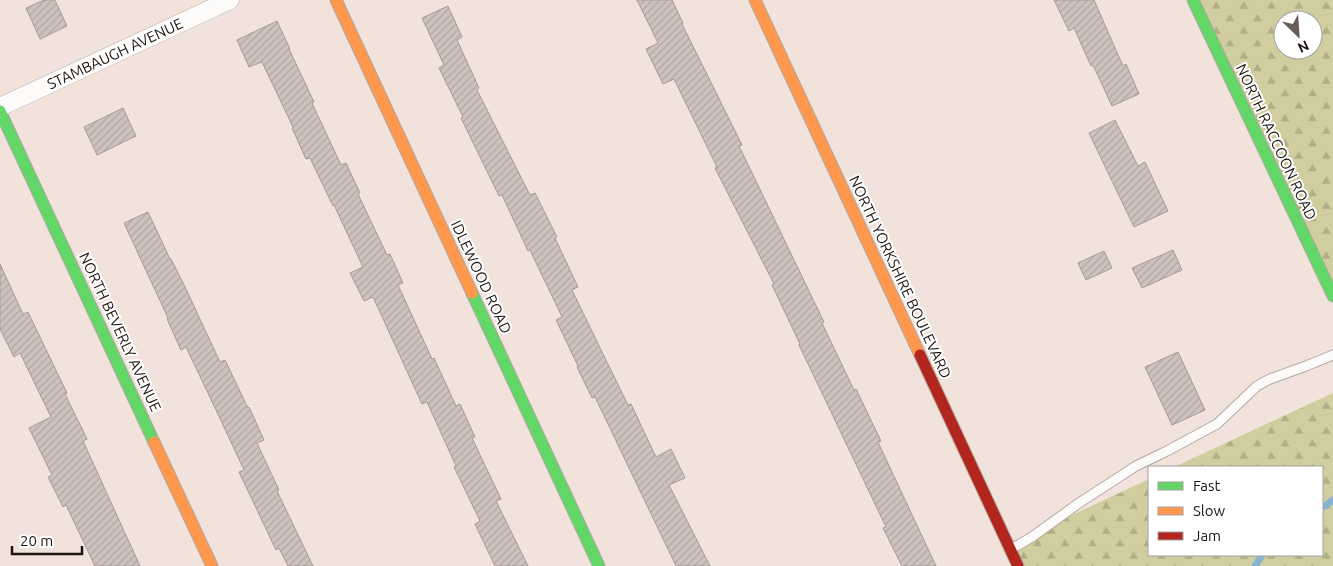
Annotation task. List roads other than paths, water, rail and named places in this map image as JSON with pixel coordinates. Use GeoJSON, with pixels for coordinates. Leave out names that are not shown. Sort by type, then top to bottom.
{"type":"FeatureCollection","features":[{"type":"Feature","properties":{"kind":"street","name":"STAMBAUGH AVENUE"},"geometry":{"type":"LineString","coordinates":[[0,107],[230,0]]}},
{"type":"Feature","properties":{"kind":"street","name":"IDLEWOOD ROAD"},"geometry":{"type":"LineString","coordinates":[[336,0],[599,566]]}},
{"type":"Feature","properties":{"kind":"street","name":"NORTH YORKSHIRE BOULEVARD"},"geometry":{"type":"LineString","coordinates":[[755,0],[1018,566]]}},
{"type":"Feature","properties":{"kind":"street","name":"NORTH RACCOON ROAD"},"geometry":{"type":"LineString","coordinates":[[1193,0],[1333,296]]}},
{"type":"Feature","properties":{"kind":"street","name":"NORTH BEVERLY AVENUE"},"geometry":{"type":"LineString","coordinates":[[0,111],[212,566]]}},
{"type":"Feature","properties":{"kind":"lane"},"geometry":{"type":"LineString","coordinates":[[1010,550],[1136,466],[1217,424],[1257,386],[1270,378],[1333,355]]}},
{"type":"Feature","properties":{"kind":"waterway"},"geometry":{"type":"LineString","coordinates":[[1323,506],[1333,500]]}},
{"type":"Feature","properties":{"kind":"waterway"},"geometry":{"type":"LineString","coordinates":[[1255,566],[1261,556]]}}]}
